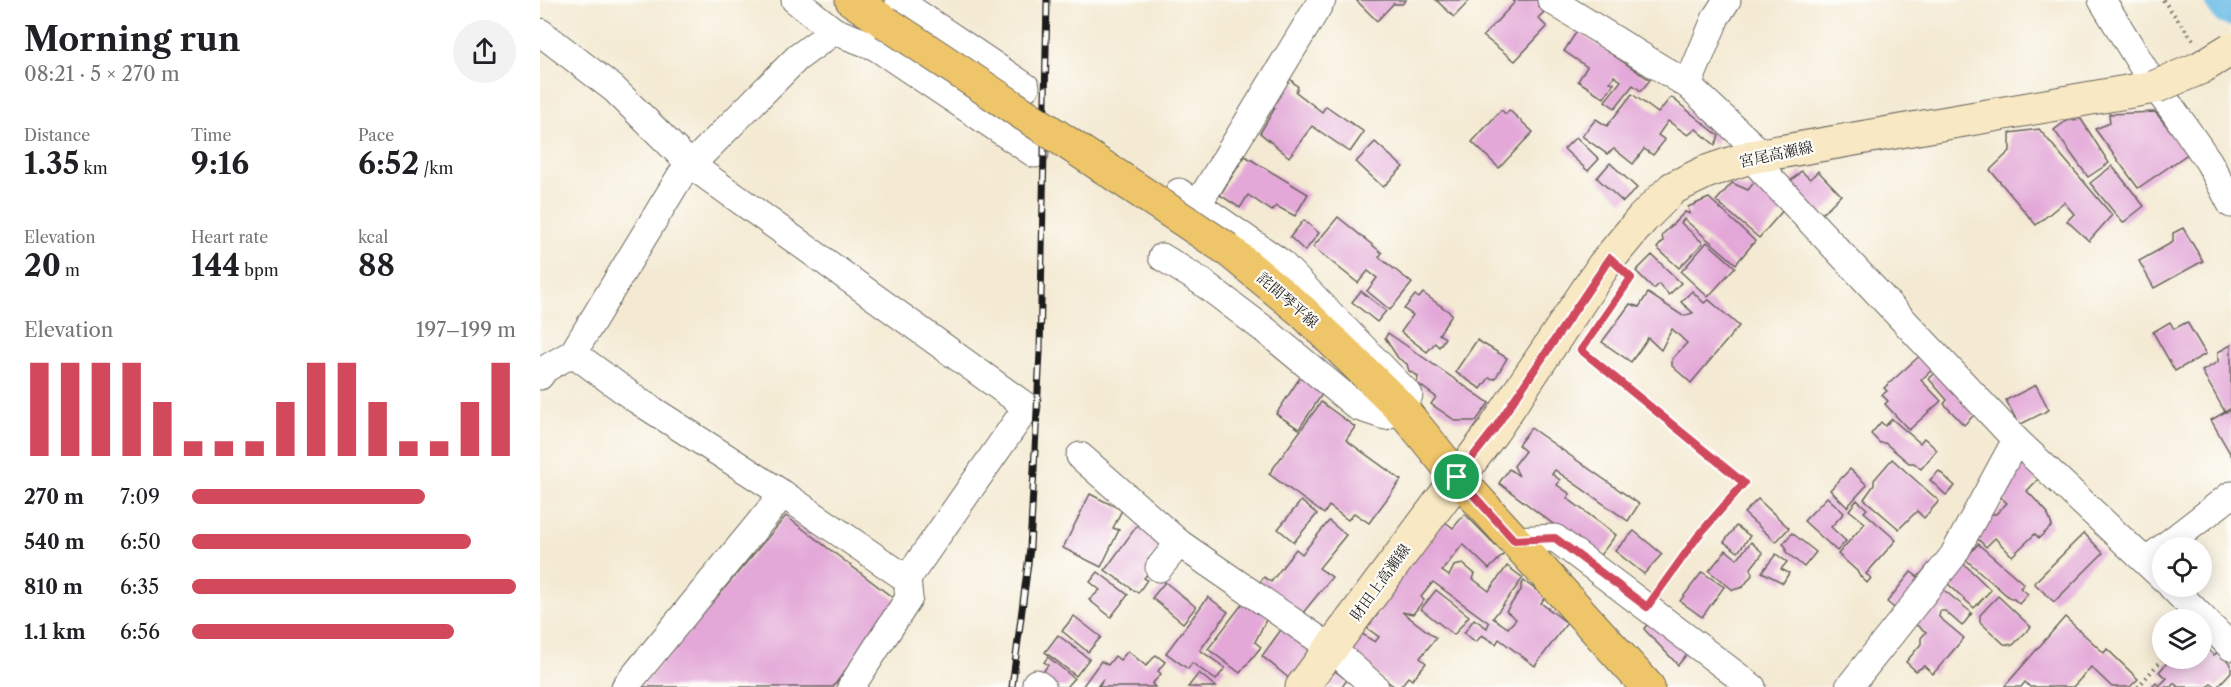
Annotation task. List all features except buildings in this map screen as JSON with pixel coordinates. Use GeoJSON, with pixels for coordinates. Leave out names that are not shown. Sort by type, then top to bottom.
{"type":"FeatureCollection","features":[{"type":"Feature","properties":{"kind":"main road","name":"詫間琴平線"},"geometry":{"type":"LineString","coordinates":[[852,0],[891,18],[1227,249],[1302,311],[1401,408],[1457,477],[1648,687]]}},
{"type":"Feature","properties":{"kind":"main road","name":"宮尾高瀬線"},"geometry":{"type":"LineString","coordinates":[[1457,477],[1493,431],[1604,265],[1642,219],[1673,188],[1706,172],[1756,156],[2155,87],[2200,68],[2231,49]]}},
{"type":"Feature","properties":{"kind":"main road","name":"財田上高瀬線"},"geometry":{"type":"LineString","coordinates":[[1302,687],[1457,477]]}},
{"type":"Feature","properties":{"kind":"street"},"geometry":{"type":"LineString","coordinates":[[795,0],[834,30]]}},
{"type":"Feature","properties":{"kind":"street"},"geometry":{"type":"LineString","coordinates":[[1162,256],[1202,282],[1256,323],[1358,407],[1385,416],[1401,408],[1409,395],[1280,262],[1188,198],[1322,0]]}},
{"type":"Feature","properties":{"kind":"street"},"geometry":{"type":"LineString","coordinates":[[1551,0],[1688,86],[1756,156],[2016,440],[2152,567]]}},
{"type":"Feature","properties":{"kind":"street"},"geometry":{"type":"LineString","coordinates":[[1688,86],[1716,17],[1727,0]]}},
{"type":"Feature","properties":{"kind":"street"},"geometry":{"type":"LineString","coordinates":[[2102,0],[2155,87],[2209,162],[2231,204]]}},
{"type":"Feature","properties":{"kind":"street"},"geometry":{"type":"LineString","coordinates":[[891,18],[1035,154]]}},
{"type":"Feature","properties":{"kind":"street"},"geometry":{"type":"LineString","coordinates":[[540,376],[545,369],[573,353],[681,175],[797,58],[834,30],[891,18],[1026,87]]}},
{"type":"Feature","properties":{"kind":"street"},"geometry":{"type":"LineString","coordinates":[[540,32],[614,89],[691,165],[1026,406],[907,579],[909,598],[851,687]]}},
{"type":"Feature","properties":{"kind":"street"},"geometry":{"type":"LineString","coordinates":[[573,353],[637,400],[783,494],[907,579]]}},
{"type":"Feature","properties":{"kind":"street"},"geometry":{"type":"LineString","coordinates":[[1849,687],[1953,556],[2016,440]]}},
{"type":"Feature","properties":{"kind":"street"},"geometry":{"type":"LineString","coordinates":[[1080,456],[1179,543],[1331,648],[1376,687]]}},
{"type":"Feature","properties":{"kind":"street"},"geometry":{"type":"LineString","coordinates":[[626,687],[783,494]]}},
{"type":"Feature","properties":{"kind":"street"},"geometry":{"type":"LineString","coordinates":[[2187,537],[2231,495]]}},
{"type":"Feature","properties":{"kind":"street"},"geometry":{"type":"LineString","coordinates":[[1514,540],[1555,538],[1752,687]]}},
{"type":"Feature","properties":{"kind":"street"},"geometry":{"type":"LineString","coordinates":[[1159,568],[1179,543]]}},
{"type":"Feature","properties":{"kind":"street"},"geometry":{"type":"LineString","coordinates":[[2183,597],[2231,647]]}},
{"type":"Feature","properties":{"kind":"path"},"geometry":{"type":"LineString","coordinates":[[1588,341],[1581,350],[1744,483],[1698,536],[1647,607]]}},
{"type":"Feature","properties":{"kind":"path"},"geometry":{"type":"LineString","coordinates":[[2138,687],[2154,669]]}},
{"type":"Feature","properties":{"kind":"waterway"},"geometry":{"type":"LineString","coordinates":[[2228,0],[2231,4]]}},
{"type":"Feature","properties":{"kind":"railway"},"geometry":{"type":"LineString","coordinates":[[1012,687],[1030,548],[1040,352],[1047,0]]}},
{"type":"Feature","properties":{"kind":"route"},"geometry":{"type":"LineString","coordinates":[[1610,258],[1631,278],[1581,350],[1744,483],[1698,536],[1647,607],[1555,538],[1514,540],[1457,477],[1493,431],[1610,258]]}}]}
